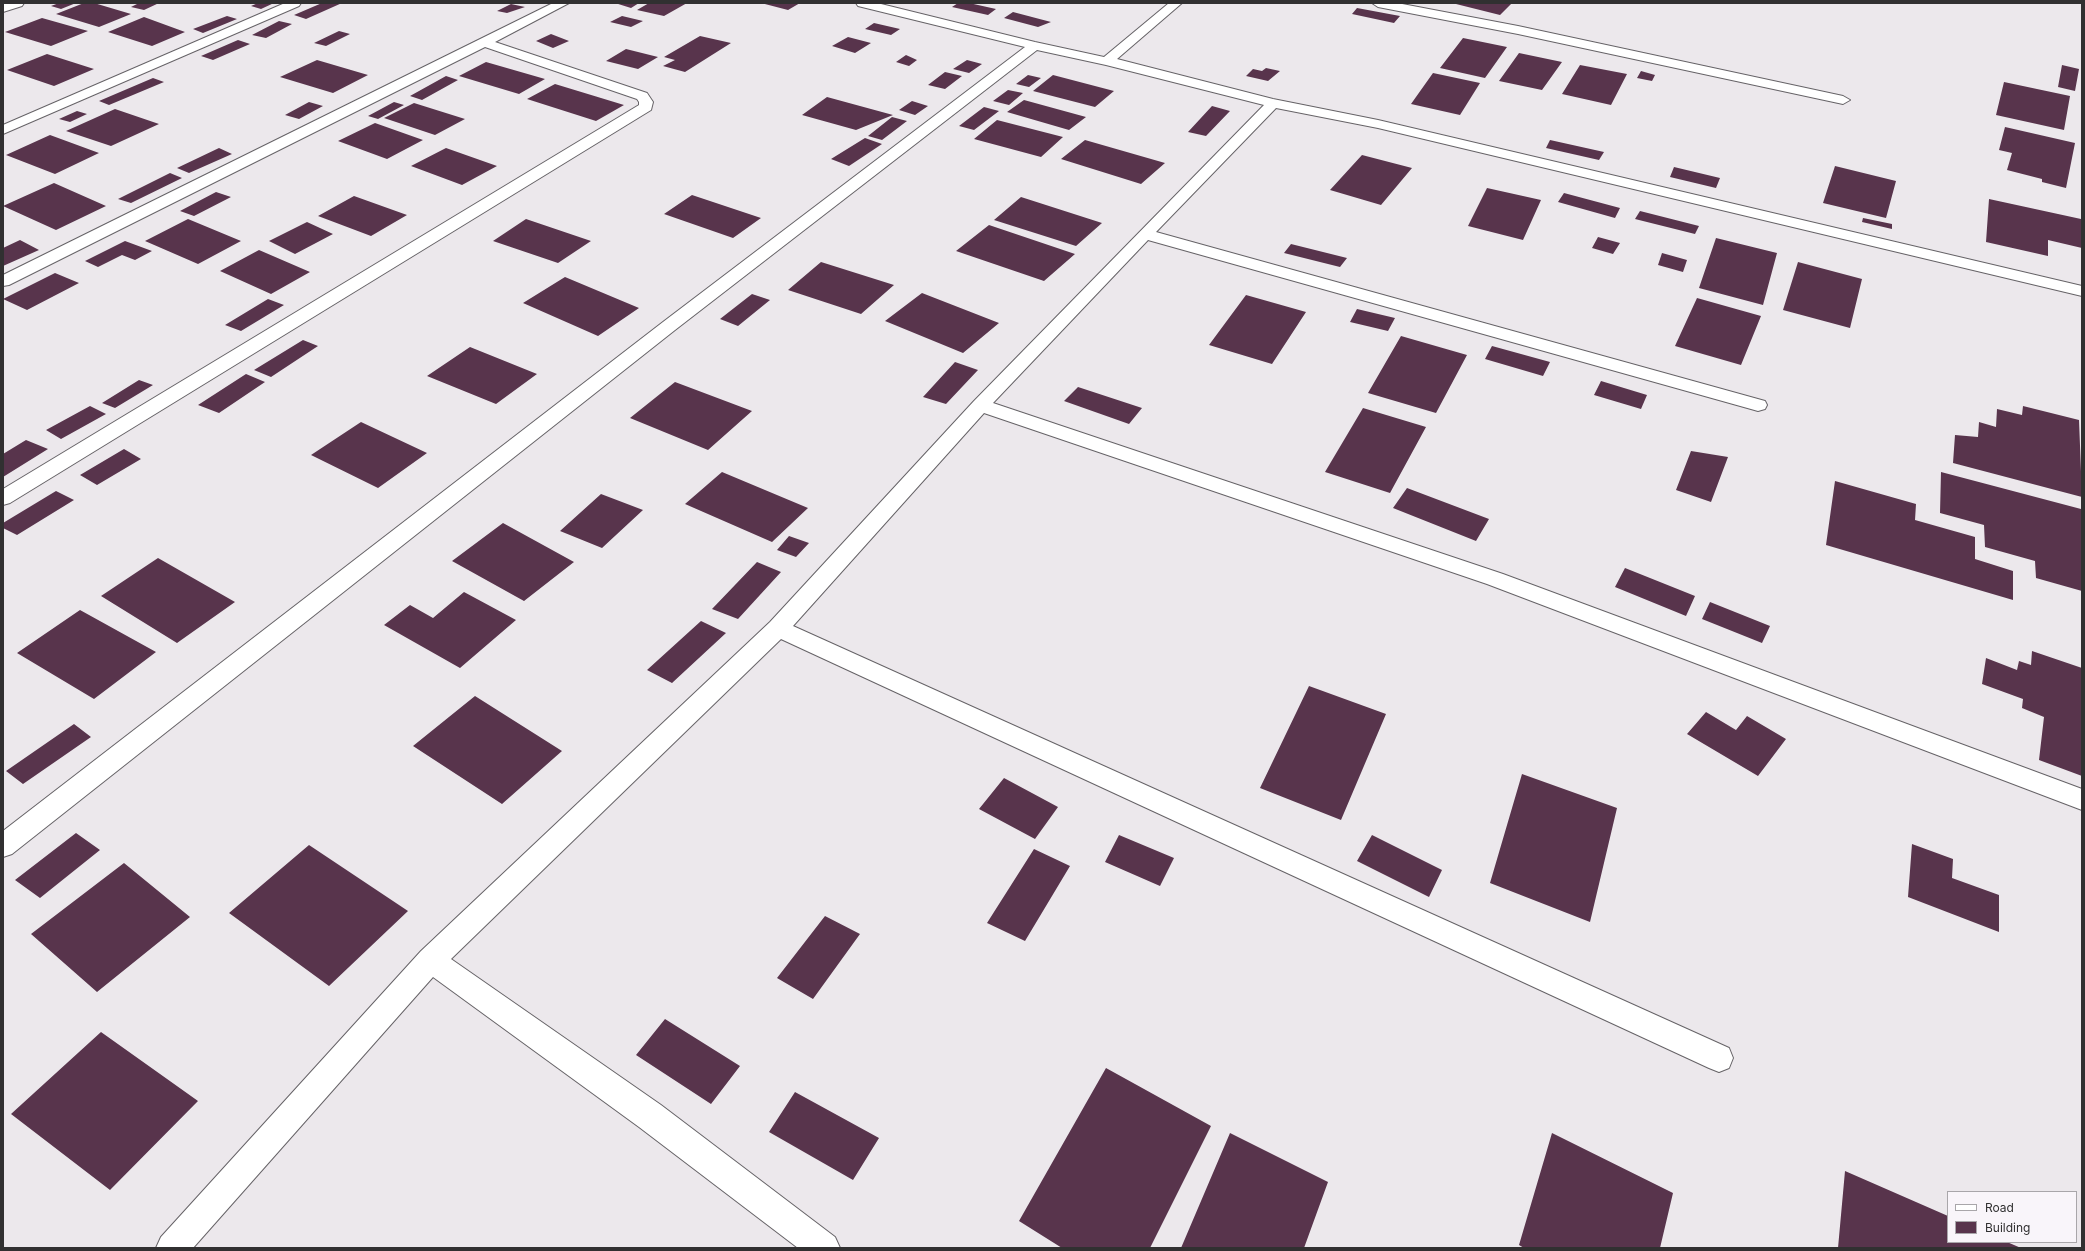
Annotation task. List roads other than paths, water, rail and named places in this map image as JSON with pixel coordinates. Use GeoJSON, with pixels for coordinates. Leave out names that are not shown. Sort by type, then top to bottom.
{"type":"FeatureCollection","features":[{"type":"Feature","properties":{"kind":"street"},"geometry":{"type":"LineString","coordinates":[[3,8],[18,3]]}},
{"type":"Feature","properties":{"kind":"street"},"geometry":{"type":"LineString","coordinates":[[3,130],[295,3]]}},
{"type":"Feature","properties":{"kind":"street"},"geometry":{"type":"LineString","coordinates":[[3,281],[562,3]]}},
{"type":"Feature","properties":{"kind":"street"},"geometry":{"type":"LineString","coordinates":[[862,3],[1035,46],[1107,61],[1274,103],[1385,126],[2082,291]]}},
{"type":"Feature","properties":{"kind":"street"},"geometry":{"type":"LineString","coordinates":[[1107,61],[1176,3]]}},
{"type":"Feature","properties":{"kind":"street"},"geometry":{"type":"LineString","coordinates":[[1378,3],[1518,30],[1843,100]]}},
{"type":"Feature","properties":{"kind":"street"},"geometry":{"type":"LineString","coordinates":[[3,498],[646,107],[646,102],[642,96],[484,42]]}},
{"type":"Feature","properties":{"kind":"street"},"geometry":{"type":"LineString","coordinates":[[3,846],[663,331],[1035,46]]}},
{"type":"Feature","properties":{"kind":"street"},"geometry":{"type":"LineString","coordinates":[[172,1248],[431,960],[778,628],[982,406],[1145,234],[1274,103]]}},
{"type":"Feature","properties":{"kind":"street"},"geometry":{"type":"LineString","coordinates":[[1145,234],[1758,405]]}},
{"type":"Feature","properties":{"kind":"street"},"geometry":{"type":"LineString","coordinates":[[982,406],[1495,578],[2082,800]]}},
{"type":"Feature","properties":{"kind":"street"},"geometry":{"type":"LineString","coordinates":[[778,628],[1719,1058]]}},
{"type":"Feature","properties":{"kind":"street"},"geometry":{"type":"LineString","coordinates":[[431,960],[650,1116],[824,1248]]}}]}
